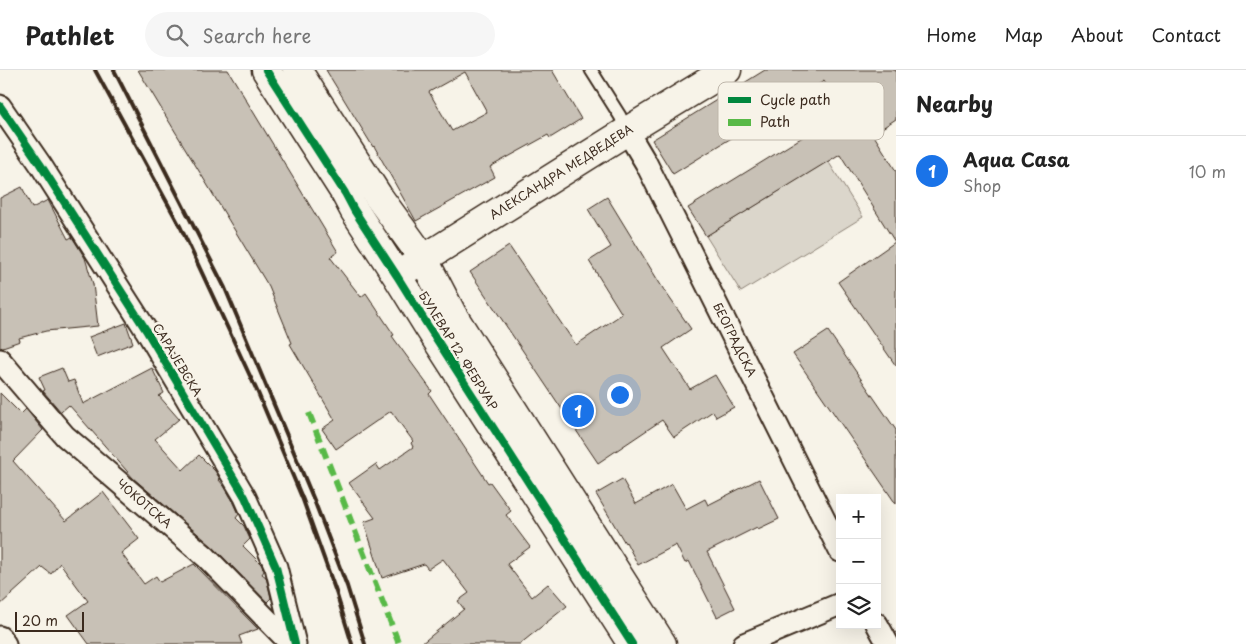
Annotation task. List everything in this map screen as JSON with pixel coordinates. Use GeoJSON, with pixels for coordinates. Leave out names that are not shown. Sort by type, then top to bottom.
{"type":"FeatureCollection","features":[{"type":"Feature","properties":{"kind":"main road","name":"БУЛЕВАР 12. ФЕБРУАР"},"geometry":{"type":"LineString","coordinates":[[266,70],[632,644]]}},
{"type":"Feature","properties":{"kind":"main road","name":"БУЛЕВАР 12. ФЕБРУАР"},"geometry":{"type":"LineString","coordinates":[[297,70],[378,196],[423,258],[452,314],[662,644]]}},
{"type":"Feature","properties":{"kind":"main road","name":"АЛЕКСАНДРА МЕДВЕДЕВА"},"geometry":{"type":"LineString","coordinates":[[397,276],[423,258],[727,70]]}},
{"type":"Feature","properties":{"kind":"street","name":"САРАЈЕВСКА"},"geometry":{"type":"LineString","coordinates":[[0,106],[40,164],[146,330],[245,498],[276,567],[293,644]]}},
{"type":"Feature","properties":{"kind":"street","name":"БЕОГРАДСКА"},"geometry":{"type":"LineString","coordinates":[[627,131],[650,172],[836,543]]}},
{"type":"Feature","properties":{"kind":"street","name":"ЧОКОТСКА"},"geometry":{"type":"LineString","coordinates":[[0,360],[65,436],[206,557],[293,644]]}},
{"type":"Feature","properties":{"kind":"street"},"geometry":{"type":"LineString","coordinates":[[744,644],[836,606]]}},
{"type":"Feature","properties":{"kind":"street"},"geometry":{"type":"LineString","coordinates":[[880,629],[888,644]]}},
{"type":"Feature","properties":{"kind":"street"},"geometry":{"type":"LineString","coordinates":[[0,637],[5,644]]}},
{"type":"Feature","properties":{"kind":"lane"},"geometry":{"type":"LineString","coordinates":[[591,70],[620,116],[627,131]]}},
{"type":"Feature","properties":{"kind":"shaded area"},"geometry":{"type":"Polygon","coordinates":[[[828,161],[863,217],[741,292],[706,236],[828,161]]]}},
{"type":"Feature","properties":{"kind":"building"},"geometry":{"type":"Polygon","coordinates":[[[138,70],[228,70],[338,252],[330,257],[361,297],[366,293],[394,335],[392,336],[432,391],[429,394],[488,483],[490,482],[511,511],[506,515],[530,547],[507,564],[532,597],[548,584],[567,606],[520,644],[421,644],[464,609],[458,601],[469,593],[443,559],[428,569],[424,564],[382,578],[364,522],[375,518],[349,483],[376,464],[380,470],[413,447],[411,443],[413,441],[391,411],[336,449],[322,429],[335,420],[290,344],[292,343],[269,287],[138,70]]]}},
{"type":"Feature","properties":{"kind":"building"},"geometry":{"type":"Polygon","coordinates":[[[326,70],[552,70],[581,119],[550,138],[548,135],[490,167],[495,177],[416,221],[326,70]],[[465,72],[429,92],[452,131],[487,112],[465,72]]]}},
{"type":"Feature","properties":{"kind":"building"},"geometry":{"type":"Polygon","coordinates":[[[765,70],[896,70],[896,119],[884,127],[884,82],[746,82],[765,70]]]}},
{"type":"Feature","properties":{"kind":"building"},"geometry":{"type":"Polygon","coordinates":[[[718,99],[718,140],[728,140],[673,174],[652,140],[718,99]]]}},
{"type":"Feature","properties":{"kind":"building"},"geometry":{"type":"Polygon","coordinates":[[[798,140],[877,140],[896,171],[896,366],[838,282],[895,242],[840,154],[706,236],[688,208],[798,140]]]}},
{"type":"Feature","properties":{"kind":"building"},"geometry":{"type":"Polygon","coordinates":[[[22,187],[32,208],[48,200],[68,239],[72,237],[85,258],[93,284],[98,326],[46,331],[19,338],[20,341],[0,348],[0,198],[22,187]]]}},
{"type":"Feature","properties":{"kind":"building"},"geometry":{"type":"Polygon","coordinates":[[[607,197],[662,287],[691,329],[663,348],[690,389],[715,375],[734,407],[716,417],[713,411],[674,437],[662,420],[598,463],[470,272],[509,246],[576,345],[622,314],[589,261],[611,247],[588,209],[607,197]]]}},
{"type":"Feature","properties":{"kind":"building"},"geometry":{"type":"Polygon","coordinates":[[[126,323],[133,343],[97,357],[89,337],[126,323]]]}},
{"type":"Feature","properties":{"kind":"building"},"geometry":{"type":"Polygon","coordinates":[[[828,331],[896,430],[896,504],[793,354],[828,331]]]}},
{"type":"Feature","properties":{"kind":"building"},"geometry":{"type":"Polygon","coordinates":[[[62,368],[68,382],[74,380],[83,404],[152,368],[164,393],[159,396],[179,419],[155,439],[183,470],[199,455],[215,471],[239,514],[236,518],[244,526],[250,539],[243,546],[261,564],[264,571],[262,574],[266,577],[271,598],[267,602],[214,548],[133,478],[69,405],[61,412],[43,391],[45,390],[39,377],[62,368]]]}},
{"type":"Feature","properties":{"kind":"building"},"geometry":{"type":"Polygon","coordinates":[[[0,393],[21,414],[26,409],[43,430],[13,461],[66,521],[103,492],[139,539],[121,553],[144,584],[156,576],[160,582],[194,564],[258,629],[239,636],[242,644],[89,644],[68,615],[88,601],[60,563],[51,574],[42,567],[0,605],[0,393]]]}},
{"type":"Feature","properties":{"kind":"building"},"geometry":{"type":"Polygon","coordinates":[[[622,479],[636,504],[672,484],[686,509],[705,499],[708,505],[759,479],[779,519],[758,529],[757,527],[707,552],[735,608],[717,617],[689,561],[685,563],[676,545],[638,565],[596,494],[622,479]]]}},
{"type":"Feature","properties":{"kind":"railway"},"geometry":{"type":"LineString","coordinates":[[95,70],[181,228],[258,393],[303,500],[336,592],[352,644]]}},
{"type":"Feature","properties":{"kind":"railway"},"geometry":{"type":"LineString","coordinates":[[114,70],[225,288],[314,500],[347,586],[365,644]]}},
{"type":"Feature","properties":{"kind":"marked path"},"geometry":{"type":"LineString","coordinates":[[309,413],[399,644]]}},
{"type":"Feature","properties":{"kind":"cycle path"},"geometry":{"type":"LineString","coordinates":[[266,70],[632,644]]}},
{"type":"Feature","properties":{"kind":"cycle path"},"geometry":{"type":"LineString","coordinates":[[0,106],[40,164],[146,330],[245,497],[276,567],[295,644]]}},
{"type":"Feature","properties":{"kind":"place","name":"Aqua Casa"},"geometry":{"type":"Point","coordinates":[578,411]}}]}
